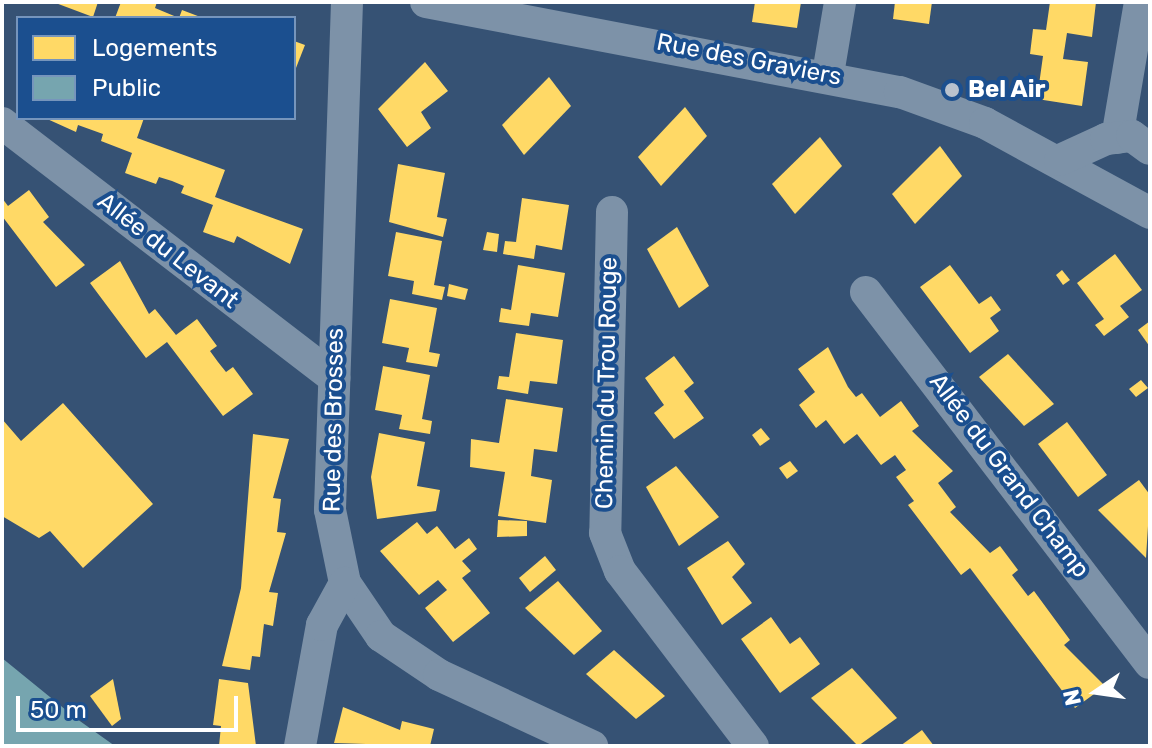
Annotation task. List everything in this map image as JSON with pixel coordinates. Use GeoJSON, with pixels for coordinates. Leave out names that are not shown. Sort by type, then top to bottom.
{"type":"FeatureCollection","features":[{"type":"Feature","properties":{"kind":"street","name":"Rue des Brosses"},"geometry":{"type":"LineString","coordinates":[[347,2],[330,510],[345,583],[381,636],[439,675],[592,746]]}},
{"type":"Feature","properties":{"kind":"street","name":"Rue des Graviers"},"geometry":{"type":"LineString","coordinates":[[426,2],[828,74],[985,123],[1060,160],[1150,213]]}},
{"type":"Feature","properties":{"kind":"street"},"geometry":{"type":"LineString","coordinates":[[828,74],[840,2]]}},
{"type":"Feature","properties":{"kind":"street"},"geometry":{"type":"LineString","coordinates":[[1117,138],[1140,2]]}},
{"type":"Feature","properties":{"kind":"street","name":"Allée du Levant"},"geometry":{"type":"LineString","coordinates":[[2,123],[334,378]]}},
{"type":"Feature","properties":{"kind":"street"},"geometry":{"type":"LineString","coordinates":[[1060,160],[1117,138],[1132,136],[1150,149]]}},
{"type":"Feature","properties":{"kind":"street","name":"Chemin du Trou Rouge"},"geometry":{"type":"LineString","coordinates":[[612,212],[605,533],[620,571],[753,746]]}},
{"type":"Feature","properties":{"kind":"street","name":"Allée du Grand Champ"},"geometry":{"type":"LineString","coordinates":[[866,292],[1150,663]]}},
{"type":"Feature","properties":{"kind":"street"},"geometry":{"type":"LineString","coordinates":[[300,746],[322,625],[345,583]]}},
{"type":"Feature","properties":{"kind":"building: Logements"},"geometry":{"type":"Polygon","coordinates":[[[53,2],[98,2],[93,16],[53,2]]]}},
{"type":"Feature","properties":{"kind":"building: Logements"},"geometry":{"type":"Polygon","coordinates":[[[121,2],[157,2],[155,8],[174,16],[116,16],[121,2]]]}},
{"type":"Feature","properties":{"kind":"building: Logements"},"geometry":{"type":"Polygon","coordinates":[[[755,2],[801,2],[797,28],[752,22],[755,2]]]}},
{"type":"Feature","properties":{"kind":"building: Logements"},"geometry":{"type":"Polygon","coordinates":[[[895,2],[932,2],[929,24],[893,19],[895,2]]]}},
{"type":"Feature","properties":{"kind":"building: Logements"},"geometry":{"type":"Polygon","coordinates":[[[1050,2],[1096,2],[1092,37],[1067,33],[1063,59],[1088,62],[1082,106],[1037,99],[1043,56],[1030,54],[1033,29],[1046,30],[1050,2]]]}},
{"type":"Feature","properties":{"kind":"building: Logements"},"geometry":{"type":"Polygon","coordinates":[[[182,10],[198,16],[180,16],[182,10]]]}},
{"type":"Feature","properties":{"kind":"building: Logements"},"geometry":{"type":"Polygon","coordinates":[[[296,42],[305,45],[296,68],[296,42]]]}},
{"type":"Feature","properties":{"kind":"building: Logements"},"geometry":{"type":"Polygon","coordinates":[[[425,62],[448,91],[421,112],[431,128],[407,147],[378,109],[425,62]]]}},
{"type":"Feature","properties":{"kind":"building: Logements"},"geometry":{"type":"Polygon","coordinates":[[[549,77],[571,106],[524,155],[502,125],[549,77]]]}},
{"type":"Feature","properties":{"kind":"building: Logements"},"geometry":{"type":"Polygon","coordinates":[[[685,107],[707,136],[661,186],[638,157],[685,107]]]}},
{"type":"Feature","properties":{"kind":"building: Logements"},"geometry":{"type":"Polygon","coordinates":[[[49,120],[143,120],[137,138],[225,170],[215,197],[303,229],[290,264],[237,236],[234,243],[203,232],[213,205],[181,193],[184,186],[172,181],[159,177],[156,184],[125,173],[132,153],[101,141],[103,134],[78,125],[76,132],[49,120]]]}},
{"type":"Feature","properties":{"kind":"building: Logements"},"geometry":{"type":"Polygon","coordinates":[[[820,137],[842,166],[795,214],[772,184],[820,137]]]}},
{"type":"Feature","properties":{"kind":"building: Logements"},"geometry":{"type":"Polygon","coordinates":[[[940,146],[962,176],[915,224],[892,194],[940,146]]]}},
{"type":"Feature","properties":{"kind":"building: Logements"},"geometry":{"type":"Polygon","coordinates":[[[398,164],[445,173],[437,217],[447,219],[443,237],[389,222],[398,164]]]}},
{"type":"Feature","properties":{"kind":"building: Logements"},"geometry":{"type":"Polygon","coordinates":[[[29,190],[49,217],[43,222],[85,265],[56,287],[2,216],[2,198],[8,206],[29,190]]]}},
{"type":"Feature","properties":{"kind":"building: Logements"},"geometry":{"type":"Polygon","coordinates":[[[522,198],[569,205],[562,250],[536,245],[534,259],[503,254],[505,241],[516,242],[522,198]]]}},
{"type":"Feature","properties":{"kind":"building: Logements"},"geometry":{"type":"Polygon","coordinates":[[[677,227],[709,286],[679,308],[647,249],[677,227]]]}},
{"type":"Feature","properties":{"kind":"building: Logements"},"geometry":{"type":"Polygon","coordinates":[[[396,232],[442,241],[434,285],[445,287],[442,300],[412,294],[414,281],[388,276],[396,232]]]}},
{"type":"Feature","properties":{"kind":"building: Logements"},"geometry":{"type":"Polygon","coordinates":[[[487,232],[499,234],[497,252],[483,250],[487,232]]]}},
{"type":"Feature","properties":{"kind":"building: Logements"},"geometry":{"type":"Polygon","coordinates":[[[1115,254],[1142,290],[1120,306],[1129,317],[1104,336],[1095,325],[1104,319],[1077,283],[1115,254]]]}},
{"type":"Feature","properties":{"kind":"building: Logements"},"geometry":{"type":"Polygon","coordinates":[[[120,261],[149,314],[155,309],[176,335],[197,319],[217,346],[210,351],[218,362],[226,372],[233,367],[253,394],[223,416],[167,342],[146,358],[90,283],[120,261]]]}},
{"type":"Feature","properties":{"kind":"building: Logements"},"geometry":{"type":"Polygon","coordinates":[[[518,265],[565,273],[558,317],[531,313],[529,326],[499,322],[501,308],[511,310],[518,265]]]}},
{"type":"Feature","properties":{"kind":"building: Logements"},"geometry":{"type":"Polygon","coordinates":[[[950,265],[979,304],[991,296],[1001,310],[990,318],[999,331],[970,353],[920,287],[950,265]]]}},
{"type":"Feature","properties":{"kind":"building: Logements"},"geometry":{"type":"Polygon","coordinates":[[[1062,270],[1070,280],[1063,285],[1056,275],[1062,270]]]}},
{"type":"Feature","properties":{"kind":"building: Logements"},"geometry":{"type":"Polygon","coordinates":[[[449,284],[468,289],[465,300],[447,296],[449,284]]]}},
{"type":"Feature","properties":{"kind":"building: Logements"},"geometry":{"type":"Polygon","coordinates":[[[390,299],[437,308],[429,352],[440,354],[437,367],[406,362],[409,348],[382,343],[390,299]]]}},
{"type":"Feature","properties":{"kind":"building: Logements"},"geometry":{"type":"Polygon","coordinates":[[[1150,321],[1150,347],[1138,330],[1150,321]]]}},
{"type":"Feature","properties":{"kind":"building: Logements"},"geometry":{"type":"Polygon","coordinates":[[[516,333],[563,340],[557,384],[530,381],[528,394],[497,389],[499,376],[509,377],[516,333]]]}},
{"type":"Feature","properties":{"kind":"building: Logements"},"geometry":{"type":"Polygon","coordinates":[[[828,347],[848,387],[856,397],[862,393],[880,417],[901,401],[919,426],[912,431],[953,471],[938,483],[956,507],[950,512],[990,553],[1000,546],[1018,570],[1012,575],[1028,596],[1034,591],[1070,640],[1064,645],[1105,686],[1075,708],[970,568],[961,575],[908,505],[914,501],[896,477],[906,470],[895,455],[881,465],[857,434],[844,444],[826,420],[816,428],[799,405],[815,392],[798,369],[828,347]]]}},
{"type":"Feature","properties":{"kind":"building: Logements"},"geometry":{"type":"Polygon","coordinates":[[[1008,354],[1054,404],[1024,426],[979,377],[1008,354]]]}},
{"type":"Feature","properties":{"kind":"building: Logements"},"geometry":{"type":"Polygon","coordinates":[[[674,356],[694,383],[684,391],[704,418],[674,439],[654,413],[664,405],[645,378],[674,356]]]}},
{"type":"Feature","properties":{"kind":"building: Logements"},"geometry":{"type":"Polygon","coordinates":[[[383,366],[430,375],[422,419],[432,421],[430,434],[399,429],[402,415],[375,410],[383,366]]]}},
{"type":"Feature","properties":{"kind":"building: Logements"},"geometry":{"type":"Polygon","coordinates":[[[1141,380],[1148,388],[1136,397],[1129,389],[1141,380]]]}},
{"type":"Feature","properties":{"kind":"building: Logements"},"geometry":{"type":"Polygon","coordinates":[[[506,399],[563,408],[557,452],[534,449],[531,476],[552,480],[546,523],[498,516],[505,472],[470,467],[471,439],[499,443],[506,399]]]}},
{"type":"Feature","properties":{"kind":"building: Logements"},"geometry":{"type":"Polygon","coordinates":[[[63,403],[153,504],[83,568],[50,531],[39,538],[2,516],[2,419],[21,441],[63,403]]]}},
{"type":"Feature","properties":{"kind":"building: Logements"},"geometry":{"type":"Polygon","coordinates":[[[1067,422],[1107,475],[1078,497],[1038,444],[1067,422]]]}},
{"type":"Feature","properties":{"kind":"building: Logements"},"geometry":{"type":"Polygon","coordinates":[[[761,428],[770,439],[760,446],[752,435],[761,428]]]}},
{"type":"Feature","properties":{"kind":"building: Logements"},"geometry":{"type":"Polygon","coordinates":[[[379,433],[425,442],[417,486],[440,490],[436,511],[377,519],[371,477],[379,433]]]}},
{"type":"Feature","properties":{"kind":"building: Logements"},"geometry":{"type":"Polygon","coordinates":[[[253,434],[289,439],[273,498],[281,499],[277,532],[286,533],[269,592],[278,593],[273,626],[264,624],[260,657],[252,656],[250,670],[222,666],[241,588],[253,434]]]}},
{"type":"Feature","properties":{"kind":"building: Logements"},"geometry":{"type":"Polygon","coordinates":[[[790,461],[798,471],[787,479],[779,468],[790,461]]]}},
{"type":"Feature","properties":{"kind":"building: Logements"},"geometry":{"type":"Polygon","coordinates":[[[676,466],[719,517],[679,546],[646,487],[676,466]]]}},
{"type":"Feature","properties":{"kind":"building: Logements"},"geometry":{"type":"Polygon","coordinates":[[[1139,480],[1150,495],[1146,558],[1098,510],[1139,480]]]}},
{"type":"Feature","properties":{"kind":"building: Logements"},"geometry":{"type":"Polygon","coordinates":[[[498,520],[527,521],[527,536],[497,537],[498,520]]]}},
{"type":"Feature","properties":{"kind":"building: Logements"},"geometry":{"type":"Polygon","coordinates":[[[417,522],[427,534],[437,526],[455,549],[469,538],[477,549],[462,561],[471,571],[462,578],[490,613],[453,642],[425,608],[447,590],[438,580],[419,595],[380,551],[417,522]]]}},
{"type":"Feature","properties":{"kind":"building: Logements"},"geometry":{"type":"Polygon","coordinates":[[[728,541],[745,564],[732,577],[752,603],[722,625],[687,568],[728,541]]]}},
{"type":"Feature","properties":{"kind":"building: Logements"},"geometry":{"type":"Polygon","coordinates":[[[545,556],[556,570],[530,592],[519,578],[545,556]]]}},
{"type":"Feature","properties":{"kind":"building: Logements"},"geometry":{"type":"Polygon","coordinates":[[[558,581],[602,631],[574,655],[525,608],[558,581]]]}},
{"type":"Feature","properties":{"kind":"building: Logements"},"geometry":{"type":"Polygon","coordinates":[[[771,617],[790,644],[800,637],[820,664],[780,693],[741,639],[771,617]]]}},
{"type":"Feature","properties":{"kind":"building: Logements"},"geometry":{"type":"Polygon","coordinates":[[[614,650],[665,696],[636,719],[586,674],[614,650]]]}},
{"type":"Feature","properties":{"kind":"building: Logements"},"geometry":{"type":"Polygon","coordinates":[[[852,668],[897,718],[858,746],[811,698],[852,668]]]}},
{"type":"Feature","properties":{"kind":"building: Logements"},"geometry":{"type":"Polygon","coordinates":[[[113,679],[121,719],[112,726],[90,696],[113,679]]]}},
{"type":"Feature","properties":{"kind":"building: Logements"},"geometry":{"type":"Polygon","coordinates":[[[219,679],[248,683],[256,746],[219,746],[221,726],[213,725],[219,679]]]}},
{"type":"Feature","properties":{"kind":"building: Logements"},"geometry":{"type":"Polygon","coordinates":[[[343,707],[400,730],[402,721],[434,729],[430,746],[334,743],[343,707]]]}},
{"type":"Feature","properties":{"kind":"building: Logements"},"geometry":{"type":"Polygon","coordinates":[[[922,730],[934,746],[900,746],[922,730]]]}},
{"type":"Feature","properties":{"kind":"building: Public"},"geometry":{"type":"Polygon","coordinates":[[[2,658],[77,719],[115,746],[2,746],[2,658]]]}},
{"type":"Feature","properties":{"kind":"place","name":"Bel Air"},"geometry":{"type":"Point","coordinates":[952,90]}}]}
